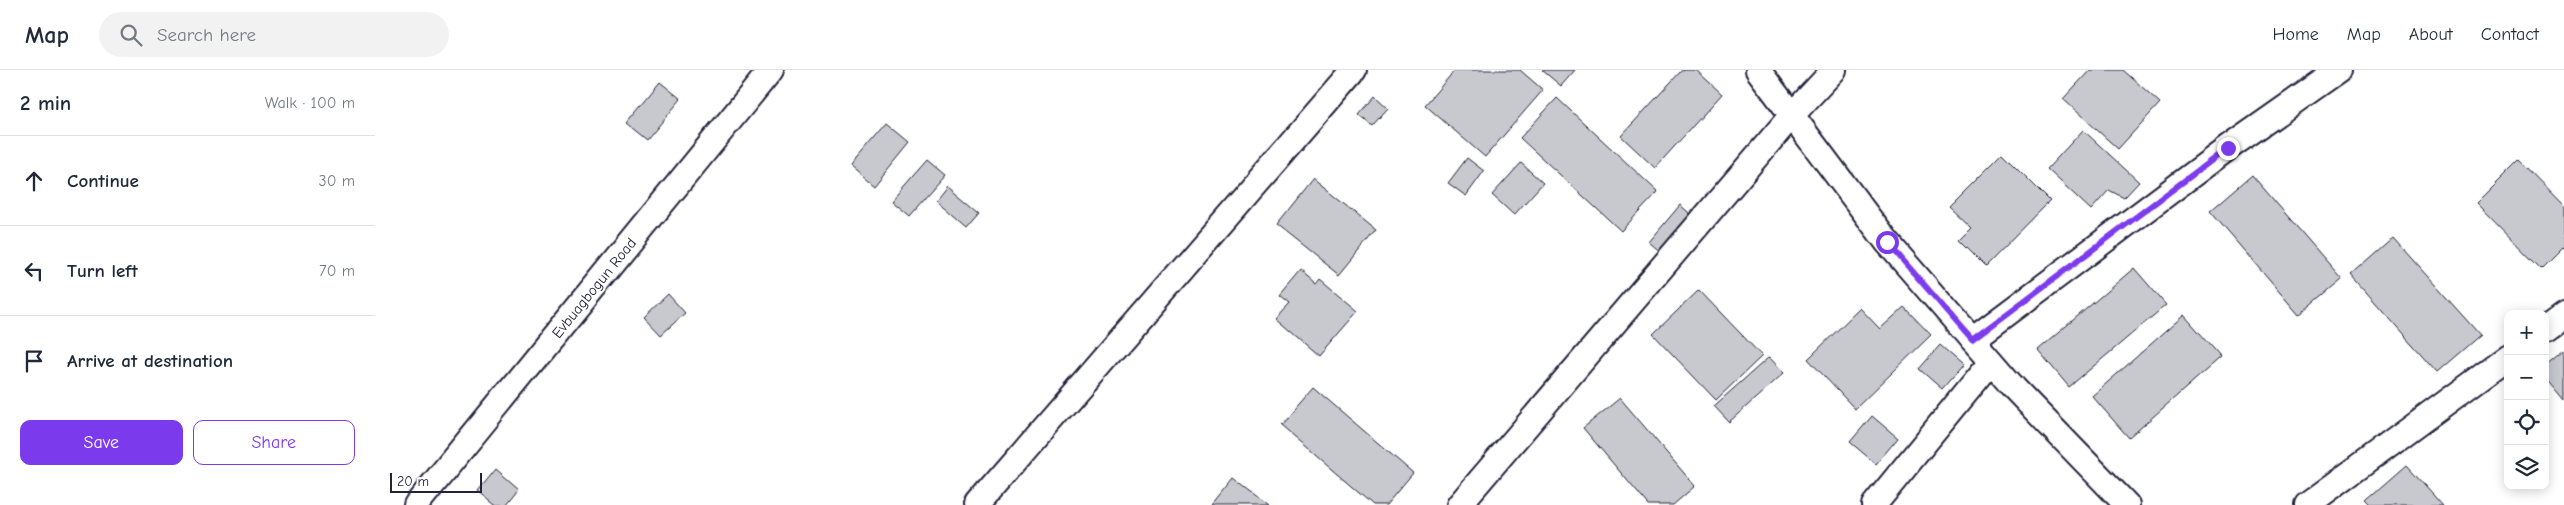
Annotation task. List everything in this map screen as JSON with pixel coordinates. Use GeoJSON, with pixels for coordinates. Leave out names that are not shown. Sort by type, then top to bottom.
{"type":"FeatureCollection","features":[{"type":"Feature","properties":{"kind":"street","name":"Evbuagbogun Road"},"geometry":{"type":"LineString","coordinates":[[416,505],[771,70]]}},
{"type":"Feature","properties":{"kind":"street"},"geometry":{"type":"LineString","coordinates":[[977,505],[1354,70]]}},
{"type":"Feature","properties":{"kind":"street"},"geometry":{"type":"LineString","coordinates":[[1759,70],[1887,242],[1991,362],[2127,505]]}},
{"type":"Feature","properties":{"kind":"street"},"geometry":{"type":"LineString","coordinates":[[1459,505],[1792,115],[1834,70]]}},
{"type":"Feature","properties":{"kind":"street"},"geometry":{"type":"LineString","coordinates":[[1972,340],[2228,148],[2339,70]]}},
{"type":"Feature","properties":{"kind":"street"},"geometry":{"type":"LineString","coordinates":[[2549,327],[2564,316]]}},
{"type":"Feature","properties":{"kind":"street"},"geometry":{"type":"LineString","coordinates":[[2307,505],[2504,360]]}},
{"type":"Feature","properties":{"kind":"street"},"geometry":{"type":"LineString","coordinates":[[1874,505],[1991,362]]}},
{"type":"Feature","properties":{"kind":"building"},"geometry":{"type":"Polygon","coordinates":[[[1455,70],[1520,70],[1543,90],[1485,157],[1425,105],[1455,70]]]}},
{"type":"Feature","properties":{"kind":"building"},"geometry":{"type":"Polygon","coordinates":[[[1542,70],[1575,70],[1561,86],[1542,70]]]}},
{"type":"Feature","properties":{"kind":"building"},"geometry":{"type":"Polygon","coordinates":[[[1682,70],[1696,70],[1722,94],[1655,168],[1621,136],[1682,70]]]}},
{"type":"Feature","properties":{"kind":"building"},"geometry":{"type":"Polygon","coordinates":[[[2090,70],[2123,70],[2160,103],[2118,149],[2063,99],[2090,70]]]}},
{"type":"Feature","properties":{"kind":"building"},"geometry":{"type":"Polygon","coordinates":[[[660,82],[681,99],[647,140],[626,123],[660,82]]]}},
{"type":"Feature","properties":{"kind":"building"},"geometry":{"type":"Polygon","coordinates":[[[1375,96],[1388,108],[1372,126],[1359,115],[1375,96]]]}},
{"type":"Feature","properties":{"kind":"building"},"geometry":{"type":"Polygon","coordinates":[[[1557,98],[1658,192],[1621,231],[1520,138],[1557,98]]]}},
{"type":"Feature","properties":{"kind":"building"},"geometry":{"type":"Polygon","coordinates":[[[887,123],[910,142],[874,186],[850,166],[887,123]]]}},
{"type":"Feature","properties":{"kind":"building"},"geometry":{"type":"Polygon","coordinates":[[[2083,130],[2139,182],[2124,198],[2109,190],[2091,210],[2047,169],[2083,130]]]}},
{"type":"Feature","properties":{"kind":"building"},"geometry":{"type":"Polygon","coordinates":[[[2002,153],[2050,201],[1986,266],[1959,239],[1971,227],[1949,206],[2002,153]]]}},
{"type":"Feature","properties":{"kind":"building"},"geometry":{"type":"Polygon","coordinates":[[[1467,158],[1484,171],[1466,196],[1448,183],[1467,158]]]}},
{"type":"Feature","properties":{"kind":"building"},"geometry":{"type":"Polygon","coordinates":[[[927,160],[945,175],[909,216],[891,201],[927,160]]]}},
{"type":"Feature","properties":{"kind":"building"},"geometry":{"type":"Polygon","coordinates":[[[2519,160],[2564,206],[2564,250],[2562,248],[2541,269],[2476,203],[2519,160]]]}},
{"type":"Feature","properties":{"kind":"building"},"geometry":{"type":"Polygon","coordinates":[[[1521,163],[1543,183],[1514,215],[1492,195],[1521,163]]]}},
{"type":"Feature","properties":{"kind":"building"},"geometry":{"type":"Polygon","coordinates":[[[2252,175],[2342,279],[2299,315],[2210,211],[2252,175]]]}},
{"type":"Feature","properties":{"kind":"building"},"geometry":{"type":"Polygon","coordinates":[[[1313,179],[1376,230],[1339,275],[1276,225],[1313,179]]]}},
{"type":"Feature","properties":{"kind":"building"},"geometry":{"type":"Polygon","coordinates":[[[947,186],[979,213],[966,228],[935,201],[947,186]]]}},
{"type":"Feature","properties":{"kind":"building"},"geometry":{"type":"Polygon","coordinates":[[[1680,205],[1694,217],[1663,254],[1649,242],[1680,205]]]}},
{"type":"Feature","properties":{"kind":"building"},"geometry":{"type":"Polygon","coordinates":[[[2393,238],[2480,335],[2437,372],[2351,275],[2393,238]]]}},
{"type":"Feature","properties":{"kind":"building"},"geometry":{"type":"Polygon","coordinates":[[[2134,268],[2166,305],[2069,387],[2038,350],[2134,268]]]}},
{"type":"Feature","properties":{"kind":"building"},"geometry":{"type":"Polygon","coordinates":[[[1301,271],[1316,284],[1320,279],[1358,311],[1319,356],[1276,319],[1290,304],[1280,296],[1301,271]]]}},
{"type":"Feature","properties":{"kind":"building"},"geometry":{"type":"Polygon","coordinates":[[[1699,290],[1762,356],[1716,400],[1653,334],[1699,290]]]}},
{"type":"Feature","properties":{"kind":"building"},"geometry":{"type":"Polygon","coordinates":[[[668,294],[685,313],[661,335],[644,317],[668,294]]]}},
{"type":"Feature","properties":{"kind":"building"},"geometry":{"type":"Polygon","coordinates":[[[1904,307],[1931,335],[1855,409],[1808,359],[1860,308],[1880,329],[1904,307]]]}},
{"type":"Feature","properties":{"kind":"building"},"geometry":{"type":"Polygon","coordinates":[[[2184,315],[2221,357],[2129,438],[2092,396],[2184,315]]]}},
{"type":"Feature","properties":{"kind":"building"},"geometry":{"type":"Polygon","coordinates":[[[1940,345],[1963,365],[1942,389],[1919,369],[1940,345]]]}},
{"type":"Feature","properties":{"kind":"building"},"geometry":{"type":"Polygon","coordinates":[[[2564,351],[2564,401],[2549,383],[2549,364],[2564,351]]]}},
{"type":"Feature","properties":{"kind":"building"},"geometry":{"type":"Polygon","coordinates":[[[1769,357],[1784,373],[1729,422],[1714,406],[1769,357]]]}},
{"type":"Feature","properties":{"kind":"building"},"geometry":{"type":"Polygon","coordinates":[[[1313,387],[1413,473],[1386,505],[1373,505],[1280,425],[1313,387]]]}},
{"type":"Feature","properties":{"kind":"building"},"geometry":{"type":"Polygon","coordinates":[[[1620,398],[1695,486],[1673,505],[1648,505],[1583,428],[1620,398]]]}},
{"type":"Feature","properties":{"kind":"building"},"geometry":{"type":"Polygon","coordinates":[[[1872,416],[1898,438],[1876,464],[1850,442],[1872,416]]]}},
{"type":"Feature","properties":{"kind":"building"},"geometry":{"type":"Polygon","coordinates":[[[2407,465],[2443,505],[2372,505],[2367,500],[2407,465]]]}},
{"type":"Feature","properties":{"kind":"building"},"geometry":{"type":"Polygon","coordinates":[[[496,469],[519,489],[506,505],[495,505],[478,491],[496,469]]]}},
{"type":"Feature","properties":{"kind":"building"},"geometry":{"type":"Polygon","coordinates":[[[1234,478],[1269,505],[1212,505],[1234,478]]]}},
{"type":"Feature","properties":{"kind":"route"},"geometry":{"type":"LineString","coordinates":[[1887,242],[1972,340],[2228,148]]}}]}
